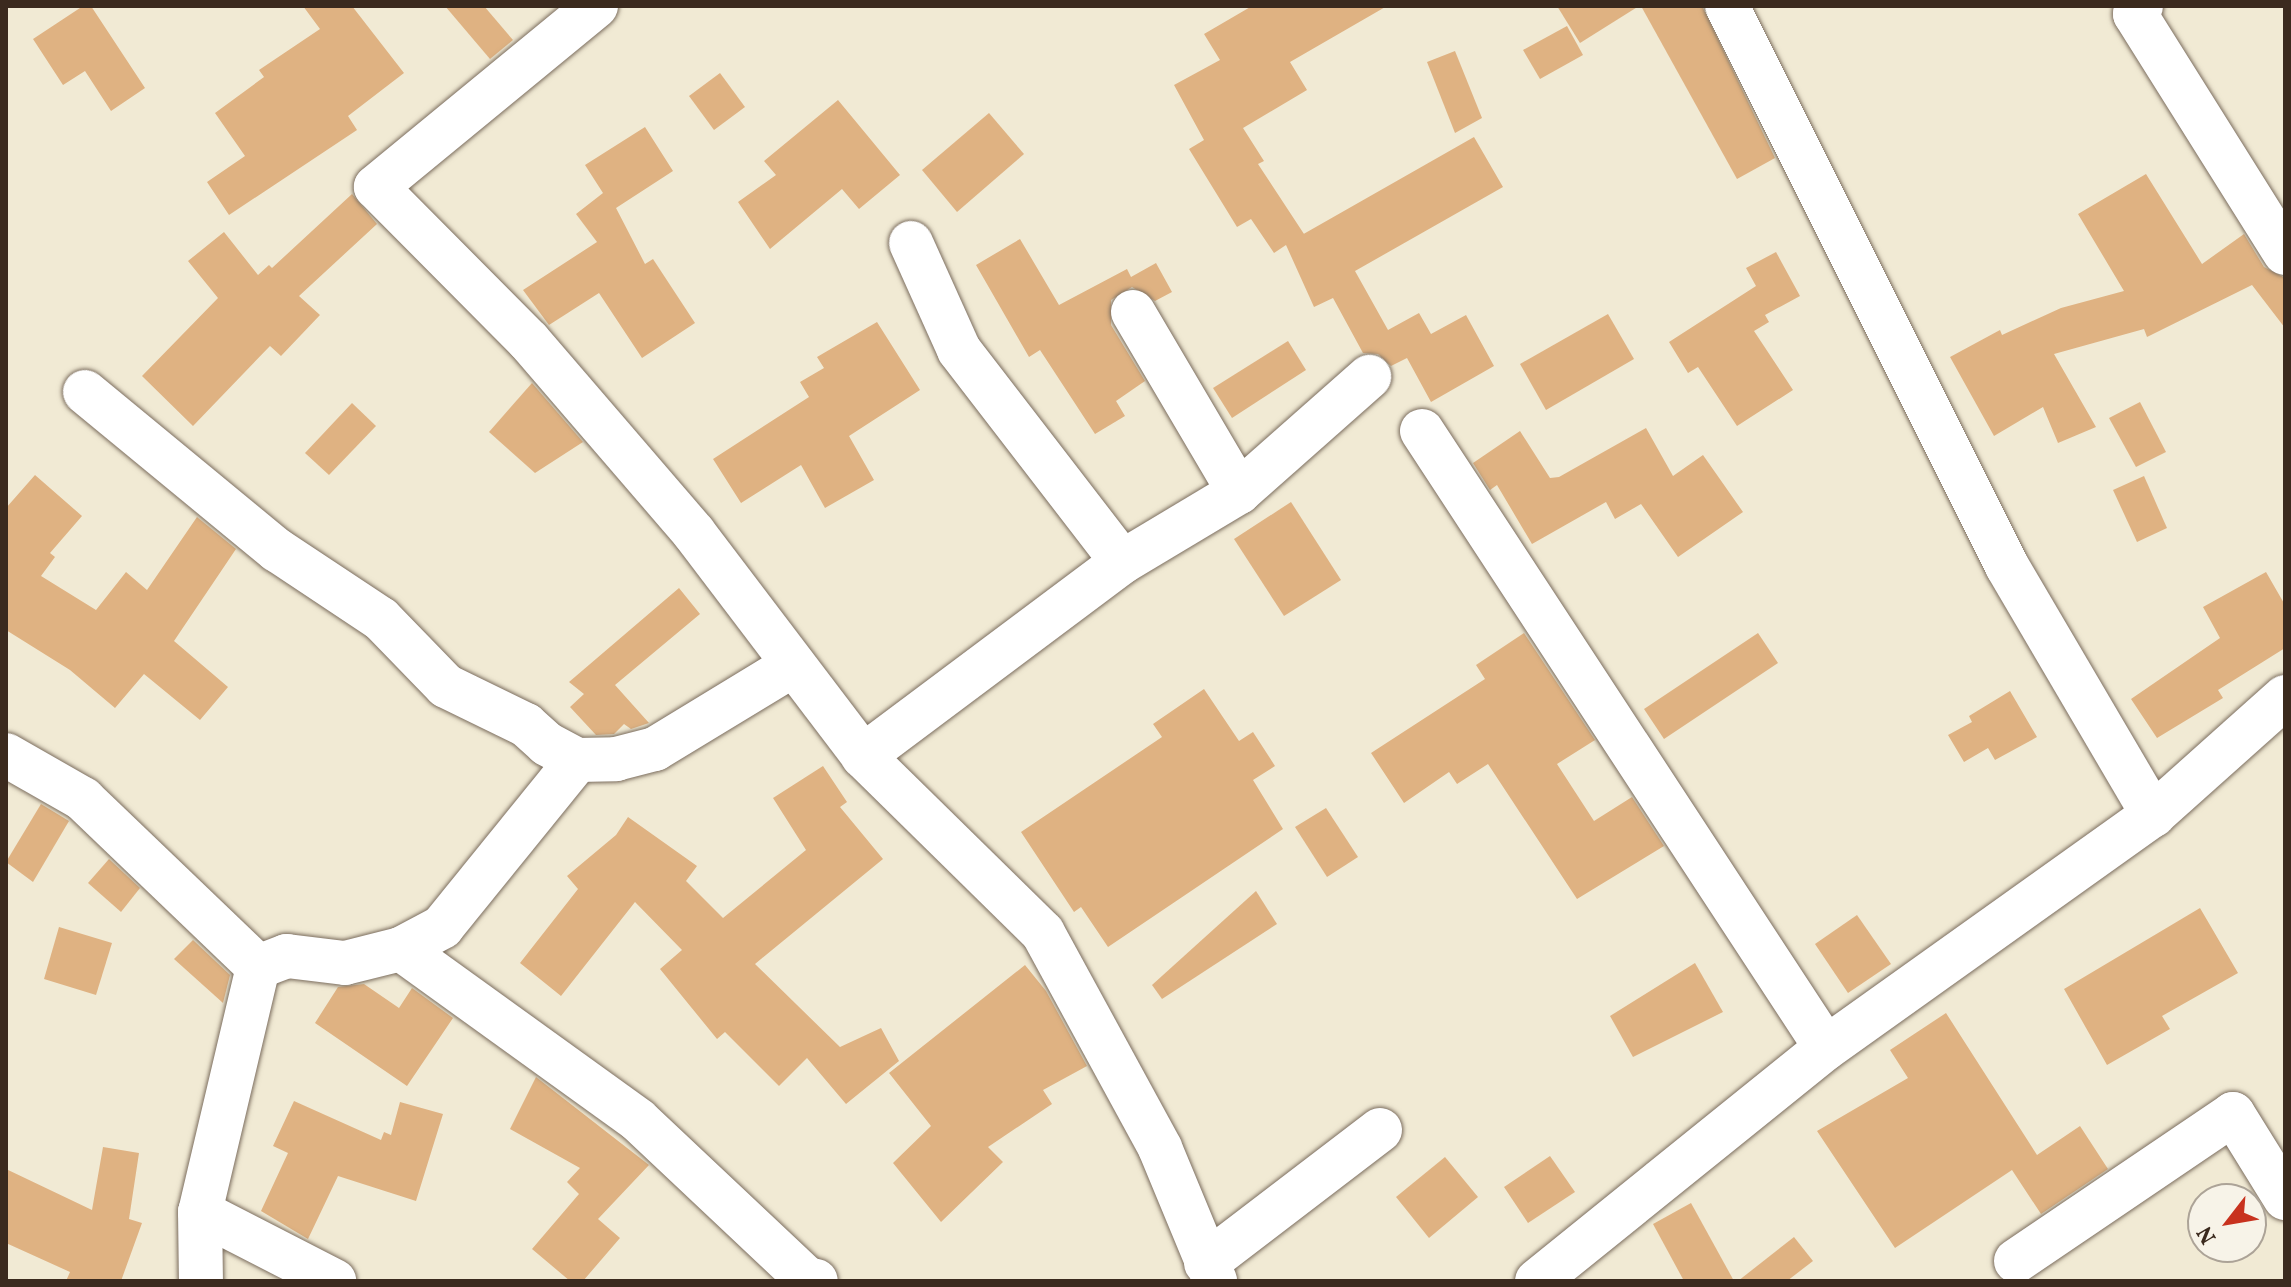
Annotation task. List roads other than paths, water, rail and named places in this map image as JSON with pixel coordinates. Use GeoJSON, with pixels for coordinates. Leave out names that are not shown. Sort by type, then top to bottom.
{"type":"FeatureCollection","features":[{"type":"Feature","properties":{"kind":"street"},"geometry":{"type":"LineString","coordinates":[[596,6],[376,187],[529,341],[694,533],[863,756],[1043,933],[1160,1148],[1211,1272],[1380,1130]]}},
{"type":"Feature","properties":{"kind":"street"},"geometry":{"type":"LineString","coordinates":[[1727,6],[2007,566],[2153,815]]}},
{"type":"Feature","properties":{"kind":"street"},"geometry":{"type":"LineString","coordinates":[[2141,6],[2135,14],[2285,253]]}},
{"type":"Feature","properties":{"kind":"street"},"geometry":{"type":"LineString","coordinates":[[911,243],[959,350],[1122,562]]}},
{"type":"Feature","properties":{"kind":"street"},"geometry":{"type":"LineString","coordinates":[[1133,312],[1239,492]]}},
{"type":"Feature","properties":{"kind":"street"},"geometry":{"type":"LineString","coordinates":[[863,756],[1122,562],[1239,492],[1369,377]]}},
{"type":"Feature","properties":{"kind":"street"},"geometry":{"type":"LineString","coordinates":[[85,392],[277,550],[381,619],[446,686],[526,725],[547,744],[577,760],[655,749],[793,665]]}},
{"type":"Feature","properties":{"kind":"street"},"geometry":{"type":"LineString","coordinates":[[1422,431],[1826,1048]]}},
{"type":"Feature","properties":{"kind":"street"},"geometry":{"type":"LineString","coordinates":[[1537,1281],[1826,1048],[2153,815],[2285,697]]}},
{"type":"Feature","properties":{"kind":"street"},"geometry":{"type":"LineString","coordinates":[[6,755],[83,799],[258,967]]}},
{"type":"Feature","properties":{"kind":"street"},"geometry":{"type":"LineString","coordinates":[[258,967],[287,956],[345,963],[401,949],[442,927],[577,760]]}},
{"type":"Feature","properties":{"kind":"street"},"geometry":{"type":"LineString","coordinates":[[401,949],[638,1120],[807,1279],[816,1281]]}},
{"type":"Feature","properties":{"kind":"street"},"geometry":{"type":"LineString","coordinates":[[201,1281],[200,1212],[258,967]]}},
{"type":"Feature","properties":{"kind":"street"},"geometry":{"type":"LineString","coordinates":[[2016,1261],[2233,1114],[2285,1198]]}},
{"type":"Feature","properties":{"kind":"street"},"geometry":{"type":"LineString","coordinates":[[200,1212],[334,1281]]}}]}
